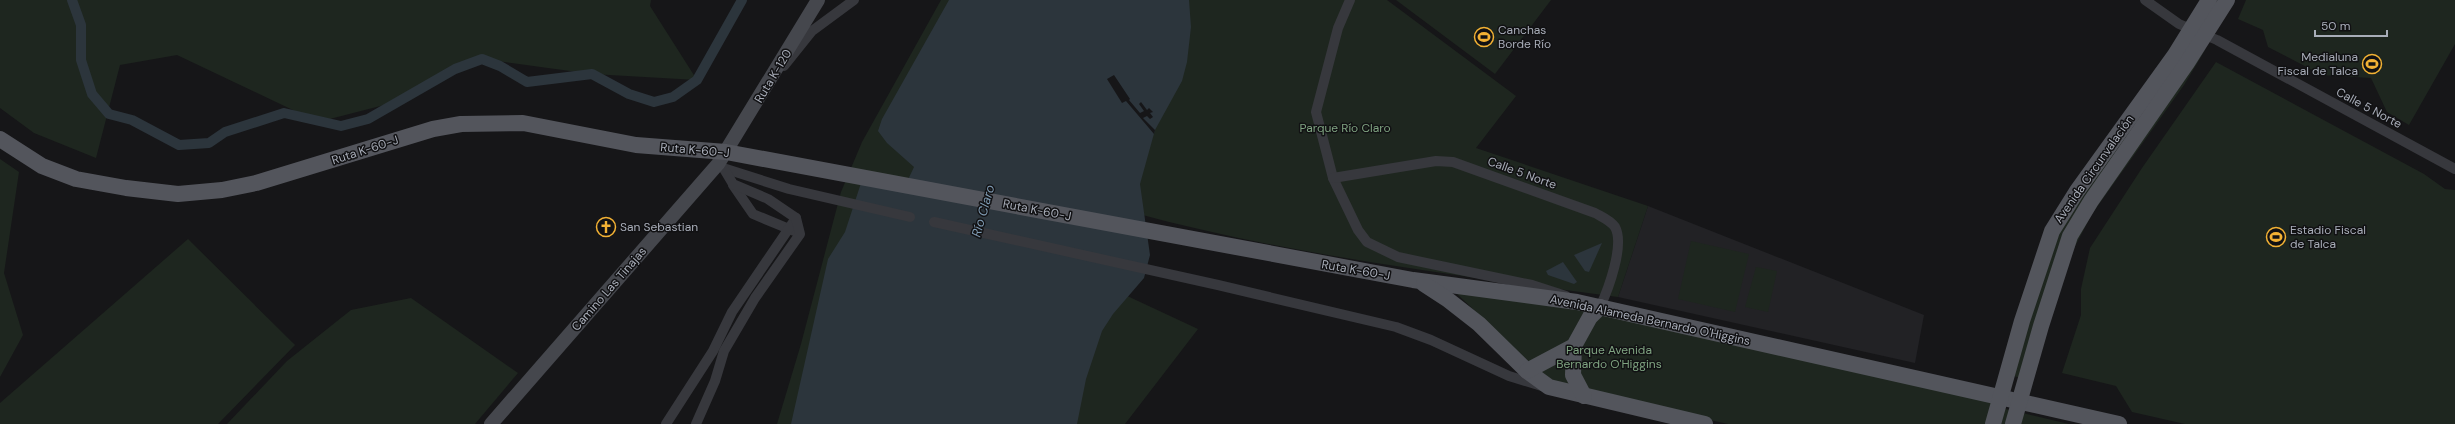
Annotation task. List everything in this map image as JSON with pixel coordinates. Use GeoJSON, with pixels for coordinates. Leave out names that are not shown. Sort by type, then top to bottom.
{"type":"FeatureCollection","features":[{"type":"Feature","properties":{"kind":"main road","name":"Avenida Circunvalación"},"geometry":{"type":"LineString","coordinates":[[2013,424],[2041,326],[2070,236],[2198,32],[2209,0]]}},
{"type":"Feature","properties":{"kind":"main road","name":"Avenida Circunvalación"},"geometry":{"type":"LineString","coordinates":[[1993,424],[2052,231],[2077,191],[2198,32],[2227,0]]}},
{"type":"Feature","properties":{"kind":"main road","name":"Ruta K-60-J"},"geometry":{"type":"LineString","coordinates":[[0,139],[42,166],[76,179],[126,188],[178,194],[222,190],[256,183],[297,172],[388,141],[461,124],[523,123],[723,162],[750,157],[1407,279]]}},
{"type":"Feature","properties":{"kind":"main road","name":"Avenida Alameda Bernardo O'Higgins"},"geometry":{"type":"LineString","coordinates":[[1407,279],[1577,302],[2119,424]]}},
{"type":"Feature","properties":{"kind":"main road"},"geometry":{"type":"LineString","coordinates":[[1407,279],[1424,284],[1447,298],[1479,324],[1527,372],[1549,387],[1705,424]]}},
{"type":"Feature","properties":{"kind":"main road"},"geometry":{"type":"LineString","coordinates":[[1584,396],[1573,375],[1574,346],[1586,322],[1600,307]]}},
{"type":"Feature","properties":{"kind":"main road"},"geometry":{"type":"LineString","coordinates":[[1527,372],[1574,346]]}},
{"type":"Feature","properties":{"kind":"street","name":"Ruta K-120"},"geometry":{"type":"LineString","coordinates":[[723,162],[818,0]]}},
{"type":"Feature","properties":{"kind":"street"},"geometry":{"type":"LineString","coordinates":[[765,90],[812,31],[854,0]]}},
{"type":"Feature","properties":{"kind":"street"},"geometry":{"type":"LineString","coordinates":[[1350,0],[1338,28],[1316,112],[1329,168],[1358,230],[1367,242],[1377,249],[1398,257],[1548,289],[1577,302]]}},
{"type":"Feature","properties":{"kind":"street","name":"Calle 5 Norte"},"geometry":{"type":"LineString","coordinates":[[2146,0],[2160,12],[2455,169]]}},
{"type":"Feature","properties":{"kind":"street","name":"Calle 5 Norte"},"geometry":{"type":"LineString","coordinates":[[1333,178],[1436,161],[1453,162],[1595,213],[1609,221],[1615,228],[1618,239],[1618,250],[1600,307]]}},
{"type":"Feature","properties":{"kind":"street"},"geometry":{"type":"LineString","coordinates":[[723,162],[743,174],[789,189],[910,217]]}},
{"type":"Feature","properties":{"kind":"street"},"geometry":{"type":"LineString","coordinates":[[723,162],[733,184],[753,214],[800,234]]}},
{"type":"Feature","properties":{"kind":"street","name":"Camino Las Tinajas"},"geometry":{"type":"LineString","coordinates":[[491,424],[723,162]]}},
{"type":"Feature","properties":{"kind":"street"},"geometry":{"type":"LineString","coordinates":[[696,424],[715,381],[724,351],[756,298],[800,234],[796,218],[768,199],[733,184]]}},
{"type":"Feature","properties":{"kind":"street"},"geometry":{"type":"LineString","coordinates":[[666,424],[713,351],[732,312],[796,218]]}},
{"type":"Feature","properties":{"kind":"street"},"geometry":{"type":"LineString","coordinates":[[934,222],[1218,285],[1396,327],[1431,340],[1509,376],[1532,385],[1549,387]]}},
{"type":"Feature","properties":{"kind":"street"},"geometry":{"type":"LineString","coordinates":[[1509,376],[1527,372]]}},
{"type":"Feature","properties":{"kind":"shaded area"},"geometry":{"type":"Polygon","coordinates":[[[1648,206],[1924,315],[1915,363],[1618,297],[1648,206]]]}},
{"type":"Feature","properties":{"kind":"green space"},"geometry":{"type":"Polygon","coordinates":[[[0,0],[651,0],[650,6],[697,80],[592,74],[482,59],[392,103],[318,122],[177,55],[120,65],[96,158],[34,133],[0,108],[0,0]]]}},
{"type":"Feature","properties":{"kind":"green space","name":"Parque Río Claro"},"geometry":{"type":"Polygon","coordinates":[[[941,0],[1387,0],[1516,96],[1476,148],[1648,206],[1618,297],[1436,272],[1315,253],[1194,228],[1135,213],[1123,294],[1198,329],[1125,424],[777,424],[801,344],[841,192],[862,142],[941,0]]]}},
{"type":"Feature","properties":{"kind":"green space","name":"Canchas Borde Río"},"geometry":{"type":"Polygon","coordinates":[[[1396,0],[1551,0],[1495,74],[1396,0]]]}},
{"type":"Feature","properties":{"kind":"green space","name":"Medialuna Fiscal de Talca"},"geometry":{"type":"Polygon","coordinates":[[[2246,0],[2455,0],[2455,44],[2409,125],[2387,112],[2371,78],[2322,75],[2268,47],[2263,30],[2238,19],[2246,0]]]}},
{"type":"Feature","properties":{"kind":"green space"},"geometry":{"type":"Polygon","coordinates":[[[2187,45],[2059,244],[2020,378],[2014,376],[2035,300],[2057,232],[2187,45]]]}},
{"type":"Feature","properties":{"kind":"green space"},"geometry":{"type":"Polygon","coordinates":[[[2207,47],[2184,85],[2092,214],[2072,252],[2080,230],[2207,47]]]}},
{"type":"Feature","properties":{"kind":"green space","name":"Estadio Fiscal de Talca"},"geometry":{"type":"Polygon","coordinates":[[[2216,62],[2424,174],[2445,189],[2455,190],[2455,424],[2185,424],[2132,412],[2116,386],[2062,373],[2081,315],[2081,289],[2090,248],[2142,168],[2216,62]]]}},
{"type":"Feature","properties":{"kind":"green space"},"geometry":{"type":"Polygon","coordinates":[[[0,159],[19,172],[4,273],[23,335],[0,377],[0,159]]]}},
{"type":"Feature","properties":{"kind":"green space"},"geometry":{"type":"Polygon","coordinates":[[[188,239],[295,345],[218,424],[0,424],[0,403],[188,239]]]}},
{"type":"Feature","properties":{"kind":"green space"},"geometry":{"type":"Polygon","coordinates":[[[1691,241],[1749,254],[1735,312],[1678,299],[1691,241]]]}},
{"type":"Feature","properties":{"kind":"green space"},"geometry":{"type":"Polygon","coordinates":[[[1756,267],[1777,271],[1768,312],[1745,307],[1756,267]]]}},
{"type":"Feature","properties":{"kind":"green space","name":"Parque Avenida Bernardo O'Higgins"},"geometry":{"type":"Polygon","coordinates":[[[1455,292],[1577,308],[1988,400],[1993,406],[2069,424],[1728,424],[1573,390],[1549,381],[1455,292]]]}},
{"type":"Feature","properties":{"kind":"green space"},"geometry":{"type":"Polygon","coordinates":[[[411,298],[518,373],[475,424],[227,424],[287,361],[351,310],[411,298]]]}},
{"type":"Feature","properties":{"kind":"water","name":"Río Claro"},"geometry":{"type":"Polygon","coordinates":[[[949,0],[1189,0],[1191,27],[1187,62],[1182,81],[1155,130],[1140,184],[1150,255],[1144,278],[1113,314],[1102,331],[1086,379],[1077,424],[791,424],[828,259],[845,232],[861,183],[905,186],[914,167],[887,143],[878,131],[882,119],[949,0]]]}},
{"type":"Feature","properties":{"kind":"water"},"geometry":{"type":"Polygon","coordinates":[[[1602,243],[1589,272],[1585,271],[1574,255],[1602,243]]]}},
{"type":"Feature","properties":{"kind":"water"},"geometry":{"type":"Polygon","coordinates":[[[1563,262],[1577,282],[1574,284],[1548,275],[1546,271],[1563,262]]]}},
{"type":"Feature","properties":{"kind":"pier"},"geometry":{"type":"Polygon","coordinates":[[[1114,75],[1130,99],[1129,100],[1140,113],[1144,111],[1139,104],[1141,102],[1147,110],[1149,108],[1153,112],[1150,113],[1153,117],[1150,119],[1147,116],[1143,118],[1155,130],[1154,134],[1126,101],[1122,103],[1107,79],[1114,75]]]}},
{"type":"Feature","properties":{"kind":"waterway"},"geometry":{"type":"LineString","coordinates":[[72,0],[81,25],[81,60],[92,94],[109,114],[132,120],[179,145],[209,143],[225,132],[284,113],[341,126],[368,119],[455,69],[482,59],[500,66],[527,82],[592,74],[629,94],[654,102],[673,97],[697,80],[742,0]]}},
{"type":"Feature","properties":{"kind":"place","name":"Canchas Borde Río"},"geometry":{"type":"Point","coordinates":[1484,37]}},
{"type":"Feature","properties":{"kind":"place","name":"Medialuna Fiscal de Talca"},"geometry":{"type":"Point","coordinates":[2372,64]}},
{"type":"Feature","properties":{"kind":"place","name":"San Sebastian"},"geometry":{"type":"Point","coordinates":[606,227]}},
{"type":"Feature","properties":{"kind":"place","name":"Estadio Fiscal de Talca"},"geometry":{"type":"Point","coordinates":[2276,237]}}]}
